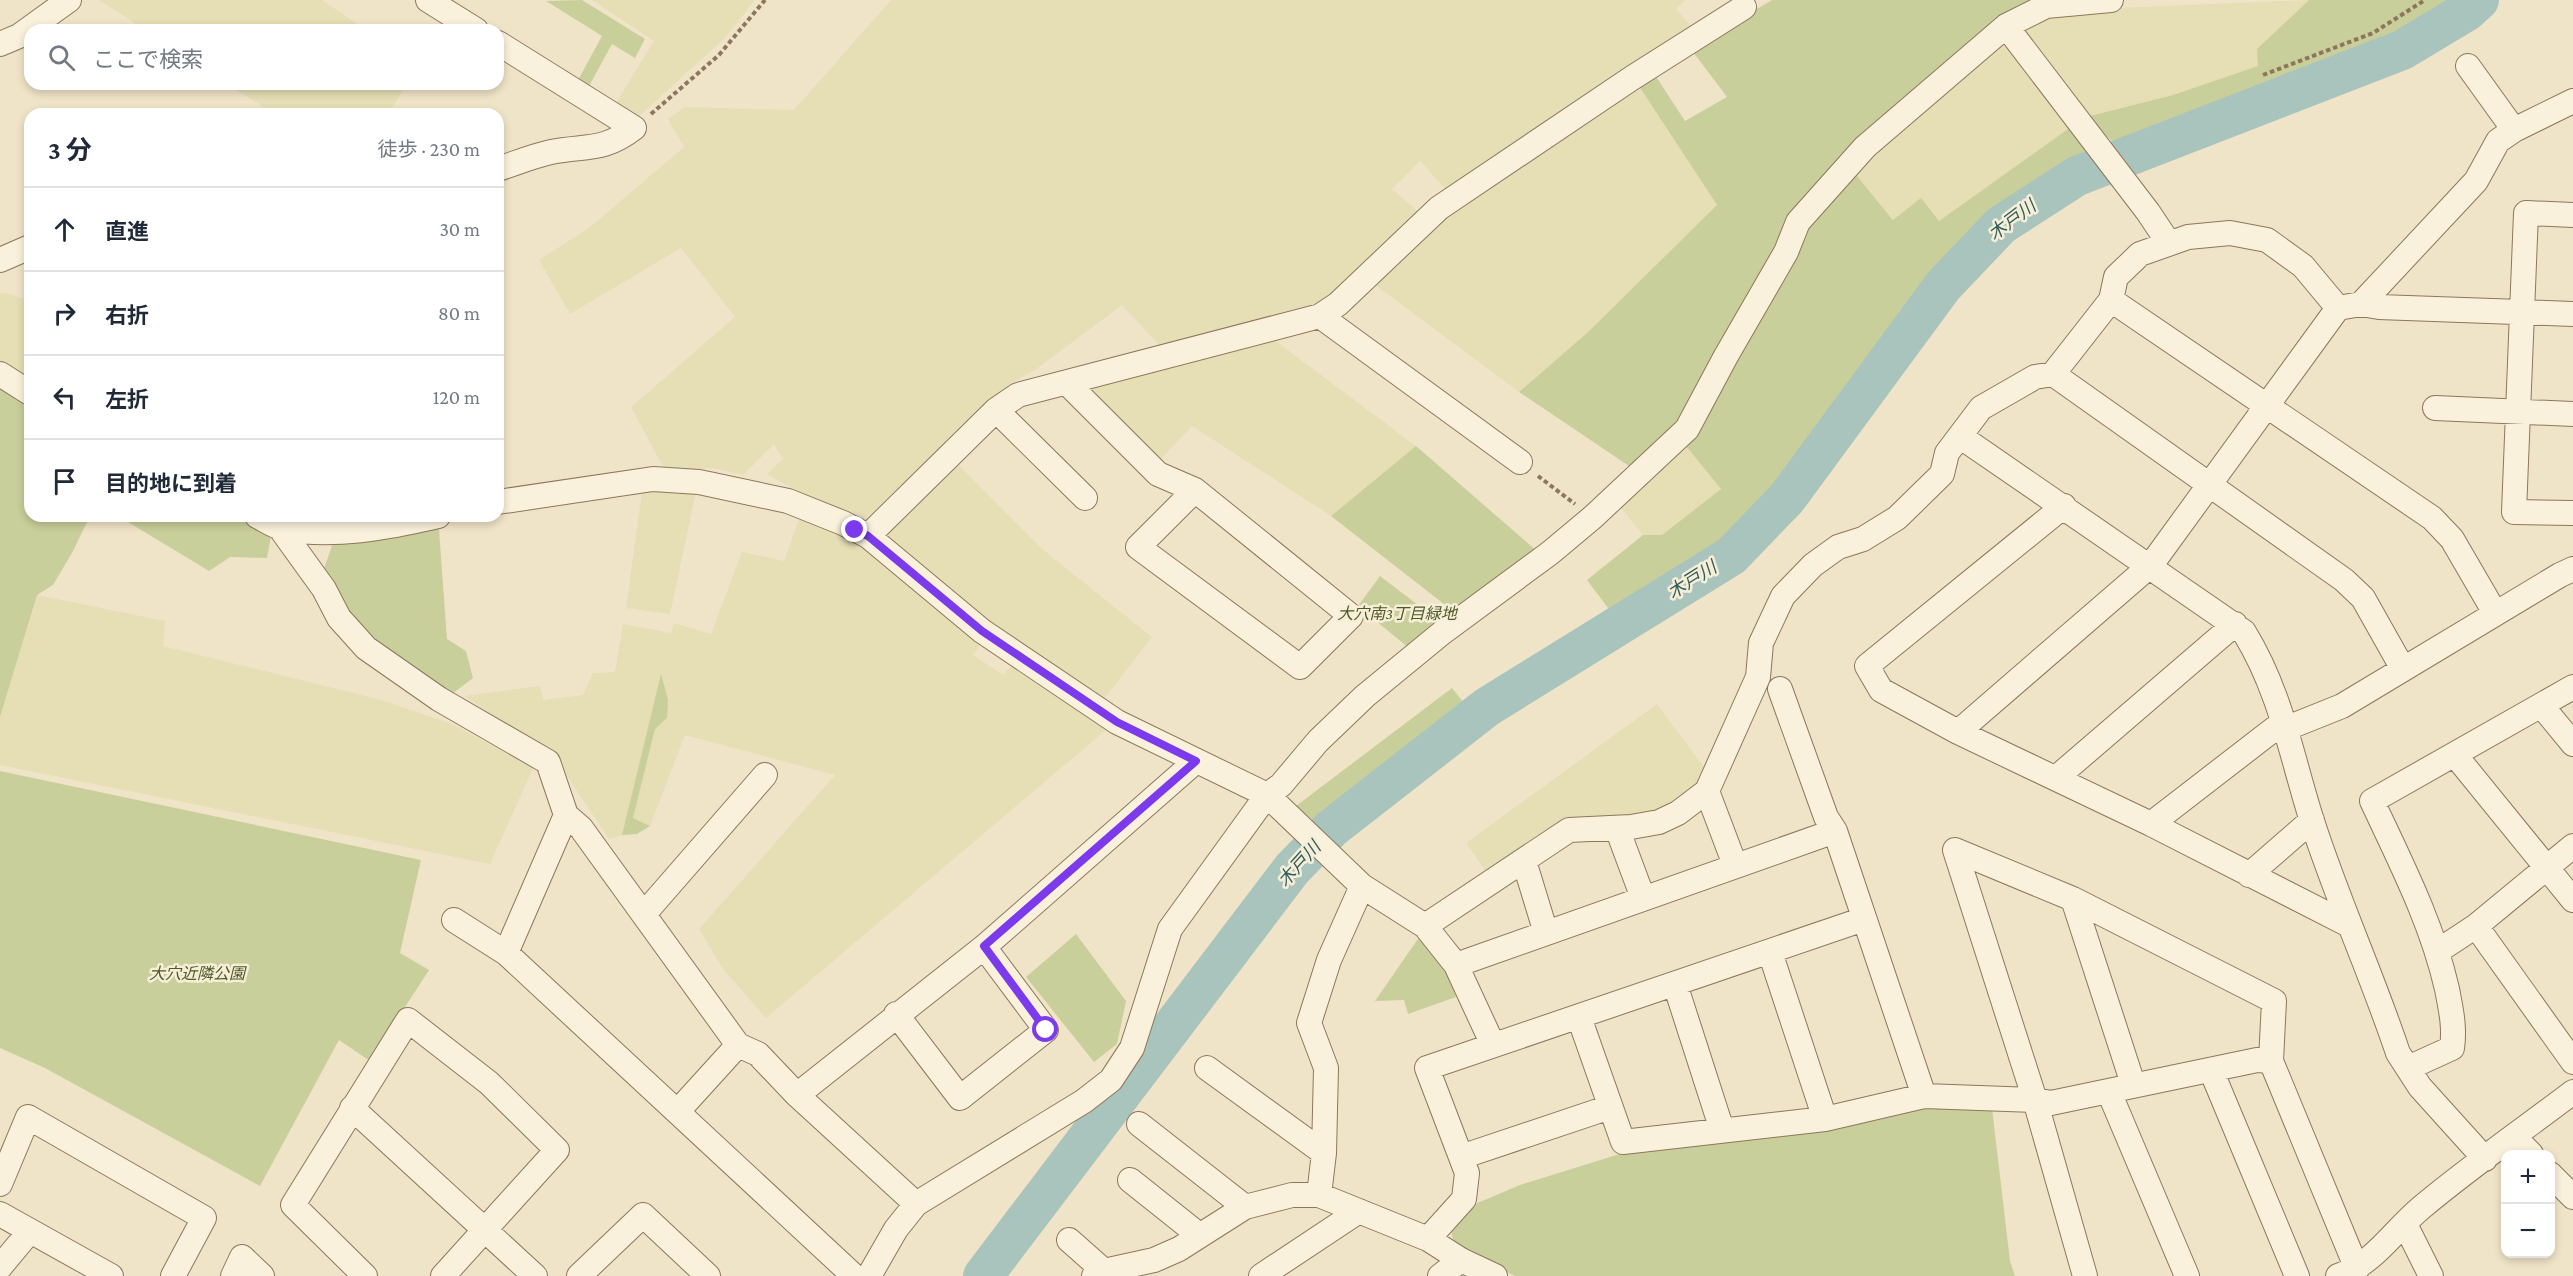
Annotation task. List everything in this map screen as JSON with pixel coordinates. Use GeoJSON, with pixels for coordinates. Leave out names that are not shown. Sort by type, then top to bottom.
{"type":"FeatureCollection","features":[{"type":"Feature","properties":{"kind":"street"},"geometry":{"type":"LineString","coordinates":[[35,24],[68,0]]}},
{"type":"Feature","properties":{"kind":"street"},"geometry":{"type":"LineString","coordinates":[[428,0],[466,24]]}},
{"type":"Feature","properties":{"kind":"street"},"geometry":{"type":"LineString","coordinates":[[869,1276],[896,1229],[916,1204],[1084,1101],[1111,1080],[1132,1048],[1170,929],[1267,795],[1281,785],[1318,741],[1365,696],[1443,632],[1550,553],[1593,517],[1687,429],[1786,252],[1798,222],[1864,147],[2006,26],[2046,6],[2111,0]]}},
{"type":"Feature","properties":{"kind":"street"},"geometry":{"type":"LineString","coordinates":[[868,536],[996,410],[1018,395],[1320,316],[1338,304],[1439,208],[1744,2]]}},
{"type":"Feature","properties":{"kind":"street"},"geometry":{"type":"LineString","coordinates":[[2006,26],[2158,228],[2188,237],[2230,233],[2267,240],[2303,266],[2350,306],[2573,314]]}},
{"type":"Feature","properties":{"kind":"street"},"geometry":{"type":"LineString","coordinates":[[0,44],[24,32]]}},
{"type":"Feature","properties":{"kind":"street"},"geometry":{"type":"LineString","coordinates":[[504,47],[634,128],[620,139],[601,146],[552,152],[504,167]]}},
{"type":"Feature","properties":{"kind":"street"},"geometry":{"type":"LineString","coordinates":[[2468,66],[2514,130]]}},
{"type":"Feature","properties":{"kind":"street"},"geometry":{"type":"LineString","coordinates":[[1958,732],[2151,565],[2265,406],[2350,306],[2476,182],[2498,141],[2514,130],[2573,101]]}},
{"type":"Feature","properties":{"kind":"street"},"geometry":{"type":"LineString","coordinates":[[2546,114],[2573,115]]}},
{"type":"Feature","properties":{"kind":"street"},"geometry":{"type":"LineString","coordinates":[[2573,214],[2526,213],[2514,512],[2573,513]]}},
{"type":"Feature","properties":{"kind":"street"},"geometry":{"type":"LineString","coordinates":[[1425,926],[1569,830],[1659,822],[1678,813],[1707,791],[1758,677],[1761,643],[1783,596],[1813,565],[1838,547],[1863,539],[1897,518],[1942,474],[1947,453],[1981,408],[2035,377],[2053,374],[2111,300],[2116,277],[2140,254],[2158,228]]}},
{"type":"Feature","properties":{"kind":"street"},"geometry":{"type":"LineString","coordinates":[[0,260],[24,250]]}},
{"type":"Feature","properties":{"kind":"street"},"geometry":{"type":"LineString","coordinates":[[2111,300],[2432,518],[2452,539],[2495,614]]}},
{"type":"Feature","properties":{"kind":"street"},"geometry":{"type":"LineString","coordinates":[[1320,316],[1520,462]]}},
{"type":"Feature","properties":{"kind":"street"},"geometry":{"type":"LineString","coordinates":[[0,374],[24,389]]}},
{"type":"Feature","properties":{"kind":"street"},"geometry":{"type":"LineString","coordinates":[[2053,374],[2344,580],[2363,598],[2403,669]]}},
{"type":"Feature","properties":{"kind":"street"},"geometry":{"type":"LineString","coordinates":[[1067,382],[1158,474],[1195,490],[1351,616],[1300,667],[1138,547],[1195,490]]}},
{"type":"Feature","properties":{"kind":"street"},"geometry":{"type":"LineString","coordinates":[[2434,408],[2573,414]]}},
{"type":"Feature","properties":{"kind":"street"},"geometry":{"type":"LineString","coordinates":[[996,410],[1084,498]]}},
{"type":"Feature","properties":{"kind":"street"},"geometry":{"type":"LineString","coordinates":[[1961,437],[2151,565],[2244,632],[2260,657],[2287,728],[2312,820],[2398,1053],[2420,1087],[2485,1159]]}},
{"type":"Feature","properties":{"kind":"street"},"geometry":{"type":"LineString","coordinates":[[504,501],[653,479],[699,482],[788,501],[843,523],[868,536],[982,631],[1117,722],[1267,795],[1362,886],[1425,926],[1456,965],[1493,1045]]}},
{"type":"Feature","properties":{"kind":"street"},"geometry":{"type":"LineString","coordinates":[[2064,506],[1867,666],[1881,690],[1958,732],[2151,824],[2349,925]]}},
{"type":"Feature","properties":{"kind":"street"},"geometry":{"type":"LineString","coordinates":[[268,522],[280,528],[303,531],[388,528],[413,522]]}},
{"type":"Feature","properties":{"kind":"street"},"geometry":{"type":"LineString","coordinates":[[280,528],[324,589],[339,618],[366,648],[439,699],[548,762],[566,815],[581,828],[738,1045],[758,1054],[797,1095],[916,1204]]}},
{"type":"Feature","properties":{"kind":"street"},"geometry":{"type":"LineString","coordinates":[[2151,824],[2274,729],[2287,728],[2342,706],[2573,569]]}},
{"type":"Feature","properties":{"kind":"street"},"geometry":{"type":"LineString","coordinates":[[2056,778],[2235,624]]}},
{"type":"Feature","properties":{"kind":"street"},"geometry":{"type":"LineString","coordinates":[[2408,1068],[2452,1048],[2455,1028],[2438,951],[2418,900],[2372,801],[2573,687]]}},
{"type":"Feature","properties":{"kind":"street"},"geometry":{"type":"LineString","coordinates":[[1780,689],[1826,818],[1835,831],[1924,1096]]}},
{"type":"Feature","properties":{"kind":"street"},"geometry":{"type":"LineString","coordinates":[[2541,705],[2573,744]]}},
{"type":"Feature","properties":{"kind":"street"},"geometry":{"type":"LineString","coordinates":[[2455,755],[2573,900]]}},
{"type":"Feature","properties":{"kind":"street"},"geometry":{"type":"LineString","coordinates":[[797,1095],[984,946],[1196,761]]}},
{"type":"Feature","properties":{"kind":"street"},"geometry":{"type":"LineString","coordinates":[[644,914],[765,775]]}},
{"type":"Feature","properties":{"kind":"street"},"geometry":{"type":"LineString","coordinates":[[1707,791],[1736,865]]}},
{"type":"Feature","properties":{"kind":"street"},"geometry":{"type":"LineString","coordinates":[[506,953],[566,815]]}},
{"type":"Feature","properties":{"kind":"street"},"geometry":{"type":"LineString","coordinates":[[2249,875],[2312,820]]}},
{"type":"Feature","properties":{"kind":"street"},"geometry":{"type":"LineString","coordinates":[[1456,965],[1835,831]]}},
{"type":"Feature","properties":{"kind":"street"},"geometry":{"type":"LineString","coordinates":[[1621,839],[1643,898]]}},
{"type":"Feature","properties":{"kind":"street"},"geometry":{"type":"LineString","coordinates":[[2438,951],[2476,926],[2573,846]]}},
{"type":"Feature","properties":{"kind":"street"},"geometry":{"type":"LineString","coordinates":[[2085,1276],[2035,1100],[1955,850],[2073,899],[2274,1001],[2271,1061],[2347,1272],[2382,1248],[2421,1208],[2573,1092]]}},
{"type":"Feature","properties":{"kind":"street"},"geometry":{"type":"LineString","coordinates":[[1524,861],[1546,933]]}},
{"type":"Feature","properties":{"kind":"street"},"geometry":{"type":"LineString","coordinates":[[1318,1195],[1324,1153],[1326,1068],[1309,1023],[1329,960],[1362,886]]}},
{"type":"Feature","properties":{"kind":"street"},"geometry":{"type":"LineString","coordinates":[[2073,899],[2133,1084]]}},
{"type":"Feature","properties":{"kind":"street"},"geometry":{"type":"LineString","coordinates":[[1428,1239],[1464,1199],[1467,1173],[1427,1068],[1864,919]]}},
{"type":"Feature","properties":{"kind":"street"},"geometry":{"type":"LineString","coordinates":[[454,920],[506,953],[854,1276]]}},
{"type":"Feature","properties":{"kind":"street"},"geometry":{"type":"LineString","coordinates":[[2476,926],[2573,1062]]}},
{"type":"Feature","properties":{"kind":"street"},"geometry":{"type":"LineString","coordinates":[[896,1014],[960,1098],[1046,1030],[984,946]]}},
{"type":"Feature","properties":{"kind":"street"},"geometry":{"type":"LineString","coordinates":[[1770,952],[1825,1119]]}},
{"type":"Feature","properties":{"kind":"street"},"geometry":{"type":"LineString","coordinates":[[1675,984],[1722,1130]]}},
{"type":"Feature","properties":{"kind":"street"},"geometry":{"type":"LineString","coordinates":[[1579,1017],[1623,1142],[1825,1119],[1924,1096],[2051,1102],[2257,1060],[2271,1061]]}},
{"type":"Feature","properties":{"kind":"street"},"geometry":{"type":"LineString","coordinates":[[365,1276],[293,1205],[408,1020],[489,1083],[557,1150],[443,1276]]}},
{"type":"Feature","properties":{"kind":"street"},"geometry":{"type":"LineString","coordinates":[[678,1111],[738,1045]]}},
{"type":"Feature","properties":{"kind":"street"},"geometry":{"type":"LineString","coordinates":[[1207,1068],[1324,1153]]}},
{"type":"Feature","properties":{"kind":"street"},"geometry":{"type":"LineString","coordinates":[[2211,1070],[2297,1276]]}},
{"type":"Feature","properties":{"kind":"street"},"geometry":{"type":"LineString","coordinates":[[2109,1092],[2187,1276]]}},
{"type":"Feature","properties":{"kind":"street"},"geometry":{"type":"LineString","coordinates":[[1461,1157],[1610,1107]]}},
{"type":"Feature","properties":{"kind":"street"},"geometry":{"type":"LineString","coordinates":[[352,1108],[535,1276]]}},
{"type":"Feature","properties":{"kind":"street"},"geometry":{"type":"LineString","coordinates":[[0,1184],[28,1117],[204,1218],[173,1276]]}},
{"type":"Feature","properties":{"kind":"street"},"geometry":{"type":"LineString","coordinates":[[1139,1125],[1245,1207]]}},
{"type":"Feature","properties":{"kind":"street"},"geometry":{"type":"LineString","coordinates":[[2514,1137],[2526,1150]]}},
{"type":"Feature","properties":{"kind":"street"},"geometry":{"type":"LineString","coordinates":[[2555,1179],[2573,1197]]}},
{"type":"Feature","properties":{"kind":"street"},"geometry":{"type":"LineString","coordinates":[[1130,1180],[1199,1235]]}},
{"type":"Feature","properties":{"kind":"street"},"geometry":{"type":"LineString","coordinates":[[1068,1240],[1099,1273],[1154,1260],[1179,1249],[1245,1207],[1292,1195],[1318,1195],[1428,1239],[1461,1260],[1495,1276]]}},
{"type":"Feature","properties":{"kind":"street"},"geometry":{"type":"LineString","coordinates":[[1261,1276],[1359,1211]]}},
{"type":"Feature","properties":{"kind":"street"},"geometry":{"type":"LineString","coordinates":[[0,1214],[111,1276]]}},
{"type":"Feature","properties":{"kind":"street"},"geometry":{"type":"LineString","coordinates":[[579,1276],[643,1215],[708,1276]]}},
{"type":"Feature","properties":{"kind":"street"},"geometry":{"type":"LineString","coordinates":[[2405,1224],[2431,1276]]}},
{"type":"Feature","properties":{"kind":"street"},"geometry":{"type":"LineString","coordinates":[[0,1267],[30,1231]]}},
{"type":"Feature","properties":{"kind":"street"},"geometry":{"type":"LineString","coordinates":[[233,1276],[242,1257],[262,1276]]}},
{"type":"Feature","properties":{"kind":"street"},"geometry":{"type":"LineString","coordinates":[[1440,1276],[1461,1260]]}},
{"type":"Feature","properties":{"kind":"path"},"geometry":{"type":"LineString","coordinates":[[634,128],[684,88],[718,55],[765,0]]}},
{"type":"Feature","properties":{"kind":"path"},"geometry":{"type":"LineString","coordinates":[[2263,75],[2373,33],[2425,0]]}},
{"type":"Feature","properties":{"kind":"path"},"geometry":{"type":"LineString","coordinates":[[1520,462],[1593,517]]}},
{"type":"Feature","properties":{"kind":"shaded area"},"geometry":{"type":"Polygon","coordinates":[[[99,0],[322,0],[357,24],[136,24],[99,0]]]}},
{"type":"Feature","properties":{"kind":"shaded area"},"geometry":{"type":"Polygon","coordinates":[[[592,0],[755,0],[725,38],[637,118],[616,103],[654,41],[592,0]]]}},
{"type":"Feature","properties":{"kind":"shaded area"},"geometry":{"type":"Polygon","coordinates":[[[891,0],[1685,0],[1676,9],[1692,27],[1448,192],[1420,161],[1392,189],[1421,214],[1335,299],[1164,350],[1122,305],[1035,370],[1011,383],[868,516],[854,524],[767,474],[783,459],[774,444],[743,475],[712,468],[666,472],[631,407],[735,317],[681,248],[570,314],[539,260],[589,228],[684,147],[668,119],[685,107],[794,110],[891,0]]]}},
{"type":"Feature","properties":{"kind":"shaded area"},"geometry":{"type":"Polygon","coordinates":[[[2309,0],[2257,49],[2259,66],[2173,95],[2086,117],[2017,32],[2048,13],[2309,0]]]}},
{"type":"Feature","properties":{"kind":"shaded area"},"geometry":{"type":"Polygon","coordinates":[[[2006,38],[2075,124],[1939,221],[1894,220],[1853,171],[2006,38]]]}},
{"type":"Feature","properties":{"kind":"shaded area"},"geometry":{"type":"Polygon","coordinates":[[[1637,83],[1717,205],[1587,333],[1519,392],[1374,284],[1443,215],[1637,83]]]}},
{"type":"Feature","properties":{"kind":"shaded area"},"geometry":{"type":"Polygon","coordinates":[[[237,90],[403,90],[392,108],[265,108],[237,90]]]}},
{"type":"Feature","properties":{"kind":"shaded area"},"geometry":{"type":"Polygon","coordinates":[[[0,293],[11,294],[24,299],[24,381],[0,365],[0,293]]]}},
{"type":"Feature","properties":{"kind":"shaded area"},"geometry":{"type":"Polygon","coordinates":[[[1269,336],[1416,446],[1331,516],[1192,426],[1160,460],[1089,393],[1093,383],[1269,336]]]}},
{"type":"Feature","properties":{"kind":"shaded area"},"geometry":{"type":"Polygon","coordinates":[[[1686,446],[1721,489],[1662,535],[1643,535],[1617,503],[1686,446]]]}},
{"type":"Feature","properties":{"kind":"shaded area"},"geometry":{"type":"Polygon","coordinates":[[[953,459],[1041,548],[1152,637],[1104,699],[976,613],[884,538],[887,528],[953,459]]]}},
{"type":"Feature","properties":{"kind":"shaded area"},"geometry":{"type":"Polygon","coordinates":[[[642,492],[696,492],[670,614],[626,608],[642,492]]]}},
{"type":"Feature","properties":{"kind":"shaded area"},"geometry":{"type":"Polygon","coordinates":[[[802,511],[840,529],[984,639],[973,655],[1003,675],[1014,663],[1106,730],[766,1018],[723,969],[699,929],[835,775],[685,735],[650,826],[633,818],[655,729],[661,676],[622,835],[609,839],[555,758],[465,696],[540,686],[543,700],[583,695],[593,673],[615,672],[623,624],[671,633],[674,623],[711,634],[742,552],[784,561],[802,511]]]}},
{"type":"Feature","properties":{"kind":"shaded area"},"geometry":{"type":"Polygon","coordinates":[[[37,595],[165,621],[163,646],[378,699],[452,724],[533,768],[490,864],[0,765],[0,717],[37,595]]]}},
{"type":"Feature","properties":{"kind":"shaded area"},"geometry":{"type":"Polygon","coordinates":[[[1657,704],[1707,771],[1698,791],[1655,814],[1609,820],[1489,876],[1466,843],[1657,704]]]}},
{"type":"Feature","properties":{"kind":"green space"},"geometry":{"type":"Polygon","coordinates":[[[582,0],[645,39],[635,58],[612,44],[589,86],[578,80],[602,36],[546,1],[582,0]]]}},
{"type":"Feature","properties":{"kind":"green space"},"geometry":{"type":"Polygon","coordinates":[[[1772,0],[2037,0],[2018,5],[1860,142],[1680,418],[1632,468],[1519,392],[1587,333],[1717,205],[1637,83],[1653,72],[1685,121],[1727,97],[1690,48],[1772,0]]]}},
{"type":"Feature","properties":{"kind":"green space"},"geometry":{"type":"Polygon","coordinates":[[[2309,0],[2467,0],[2394,46],[2116,145],[2086,117],[2173,95],[2258,66],[2257,49],[2309,0]]]}},
{"type":"Feature","properties":{"kind":"green space"},"geometry":{"type":"Polygon","coordinates":[[[2075,124],[2090,157],[1995,212],[1876,357],[1787,476],[1719,548],[1611,612],[1587,580],[1643,535],[1662,535],[1721,489],[1686,446],[1804,225],[1853,171],[1893,220],[1921,198],[1939,221],[2075,124]]]}},
{"type":"Feature","properties":{"kind":"green space"},"geometry":{"type":"Polygon","coordinates":[[[0,388],[24,402],[24,522],[87,522],[53,585],[37,595],[0,717],[0,388]]]}},
{"type":"Feature","properties":{"kind":"green space"},"geometry":{"type":"Polygon","coordinates":[[[1416,446],[1538,552],[1458,615],[1331,516],[1416,446]]]}},
{"type":"Feature","properties":{"kind":"green space"},"geometry":{"type":"Polygon","coordinates":[[[128,522],[266,522],[273,525],[267,558],[230,557],[209,571],[128,522]]]}},
{"type":"Feature","properties":{"kind":"green space"},"geometry":{"type":"Polygon","coordinates":[[[399,522],[438,522],[447,639],[466,651],[473,678],[448,697],[369,643],[323,571],[334,532],[399,522]]]}},
{"type":"Feature","properties":{"kind":"green space","name":"大穴南3丁目緑地"},"geometry":{"type":"Polygon","coordinates":[[[1380,576],[1439,621],[1410,649],[1358,606],[1380,576]]]}},
{"type":"Feature","properties":{"kind":"green space"},"geometry":{"type":"Polygon","coordinates":[[[661,674],[668,700],[667,718],[655,729],[633,818],[650,826],[637,834],[622,835],[661,674]]]}},
{"type":"Feature","properties":{"kind":"green space"},"geometry":{"type":"Polygon","coordinates":[[[1452,688],[1472,713],[1319,826],[1296,806],[1452,688]]]}},
{"type":"Feature","properties":{"kind":"green space","name":"大穴近隣公園"},"geometry":{"type":"Polygon","coordinates":[[[0,771],[421,860],[400,953],[429,970],[370,1061],[339,1040],[260,1186],[45,1068],[0,1048],[0,771]]]}},
{"type":"Feature","properties":{"kind":"green space"},"geometry":{"type":"Polygon","coordinates":[[[1076,934],[1126,1001],[1117,1044],[1094,1062],[1026,977],[1076,934]]]}},
{"type":"Feature","properties":{"kind":"green space"},"geometry":{"type":"Polygon","coordinates":[[[1420,936],[1448,975],[1456,997],[1408,1014],[1404,1000],[1375,1001],[1420,936]]]}},
{"type":"Feature","properties":{"kind":"green space"},"geometry":{"type":"Polygon","coordinates":[[[1926,1104],[1992,1108],[2010,1261],[2015,1276],[1515,1276],[1465,1251],[1454,1243],[1451,1231],[1475,1204],[1520,1185],[1629,1151],[1926,1104]]]}},
{"type":"Feature","properties":{"kind":"waterway","name":"木戸川"},"geometry":{"type":"LineString","coordinates":[[983,1276],[1292,869],[1332,828],[1487,707],[1731,556],[1787,498],[1943,286],[2001,225],[2077,176],[2402,50],[2467,11],[2479,0]]}},
{"type":"Feature","properties":{"kind":"route"},"geometry":{"type":"LineString","coordinates":[[855,530],[868,536],[982,631],[1117,722],[1196,761],[984,946],[1046,1030]]}}]}
